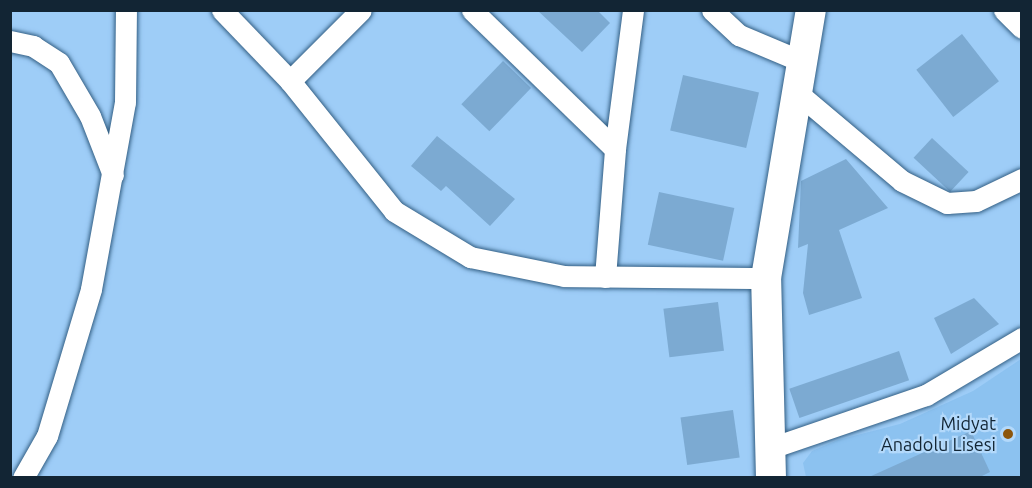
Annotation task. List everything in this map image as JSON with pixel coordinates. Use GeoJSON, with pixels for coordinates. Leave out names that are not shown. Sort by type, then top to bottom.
{"type":"FeatureCollection","features":[{"type":"Feature","properties":{"kind":"main road"},"geometry":{"type":"LineString","coordinates":[[769,463],[766,278],[800,95],[801,61],[811,10]]}},
{"type":"Feature","properties":{"kind":"street"},"geometry":{"type":"LineString","coordinates":[[23,477],[47,436],[74,354],[91,289],[125,102],[126,10]]}},
{"type":"Feature","properties":{"kind":"street"},"geometry":{"type":"LineString","coordinates":[[222,10],[290,81],[394,212],[470,257],[564,276],[766,278]]}},
{"type":"Feature","properties":{"kind":"street"},"geometry":{"type":"LineString","coordinates":[[290,81],[361,10]]}},
{"type":"Feature","properties":{"kind":"street"},"geometry":{"type":"LineString","coordinates":[[472,10],[615,149]]}},
{"type":"Feature","properties":{"kind":"street"},"geometry":{"type":"LineString","coordinates":[[605,277],[615,149],[633,10]]}},
{"type":"Feature","properties":{"kind":"street"},"geometry":{"type":"LineString","coordinates":[[712,10],[739,35],[801,61]]}},
{"type":"Feature","properties":{"kind":"street"},"geometry":{"type":"LineString","coordinates":[[1004,10],[1022,28]]}},
{"type":"Feature","properties":{"kind":"street"},"geometry":{"type":"LineString","coordinates":[[10,41],[33,46],[59,63],[90,116],[112,176]]}},
{"type":"Feature","properties":{"kind":"street"},"geometry":{"type":"LineString","coordinates":[[800,95],[902,181],[947,203],[976,201],[1022,179]]}},
{"type":"Feature","properties":{"kind":"street"},"geometry":{"type":"LineString","coordinates":[[769,463],[926,395],[1022,339]]}},
{"type":"Feature","properties":{"kind":"shaded area"},"geometry":{"type":"Polygon","coordinates":[[[1021,359],[1021,477],[806,477],[803,463],[812,451],[838,440],[900,424],[973,391],[1021,359]]]}},
{"type":"Feature","properties":{"kind":"building"},"geometry":{"type":"Polygon","coordinates":[[[537,10],[597,10],[610,23],[582,52],[537,10]]]}},
{"type":"Feature","properties":{"kind":"building"},"geometry":{"type":"Polygon","coordinates":[[[962,34],[999,81],[953,117],[916,70],[962,34]]]}},
{"type":"Feature","properties":{"kind":"building"},"geometry":{"type":"Polygon","coordinates":[[[503,61],[531,88],[489,131],[461,104],[503,61]]]}},
{"type":"Feature","properties":{"kind":"building"},"geometry":{"type":"Polygon","coordinates":[[[683,75],[759,93],[746,148],[670,131],[683,75]]]}},
{"type":"Feature","properties":{"kind":"building"},"geometry":{"type":"Polygon","coordinates":[[[437,136],[515,199],[490,226],[446,186],[441,191],[411,166],[437,136]]]}},
{"type":"Feature","properties":{"kind":"building"},"geometry":{"type":"Polygon","coordinates":[[[932,138],[969,172],[950,192],[914,158],[932,138]]]}},
{"type":"Feature","properties":{"kind":"building"},"geometry":{"type":"Polygon","coordinates":[[[846,159],[888,208],[839,230],[862,298],[809,315],[803,293],[808,244],[798,248],[801,181],[846,159]]]}},
{"type":"Feature","properties":{"kind":"building"},"geometry":{"type":"Polygon","coordinates":[[[659,192],[734,208],[723,261],[648,245],[659,192]]]}},
{"type":"Feature","properties":{"kind":"building"},"geometry":{"type":"Polygon","coordinates":[[[974,298],[999,324],[951,354],[934,318],[974,298]]]}},
{"type":"Feature","properties":{"kind":"building"},"geometry":{"type":"Polygon","coordinates":[[[718,302],[724,351],[669,357],[663,309],[718,302]]]}},
{"type":"Feature","properties":{"kind":"building"},"geometry":{"type":"Polygon","coordinates":[[[899,351],[909,380],[799,418],[789,389],[899,351]]]}},
{"type":"Feature","properties":{"kind":"building"},"geometry":{"type":"Polygon","coordinates":[[[733,410],[740,458],[687,465],[681,417],[733,410]]]}},
{"type":"Feature","properties":{"kind":"building"},"geometry":{"type":"Polygon","coordinates":[[[971,431],[990,472],[980,477],[869,477],[971,431]]]}},
{"type":"Feature","properties":{"kind":"place","name":"Midyat Anadolu Lisesi"},"geometry":{"type":"Point","coordinates":[1008,434]}}]}
